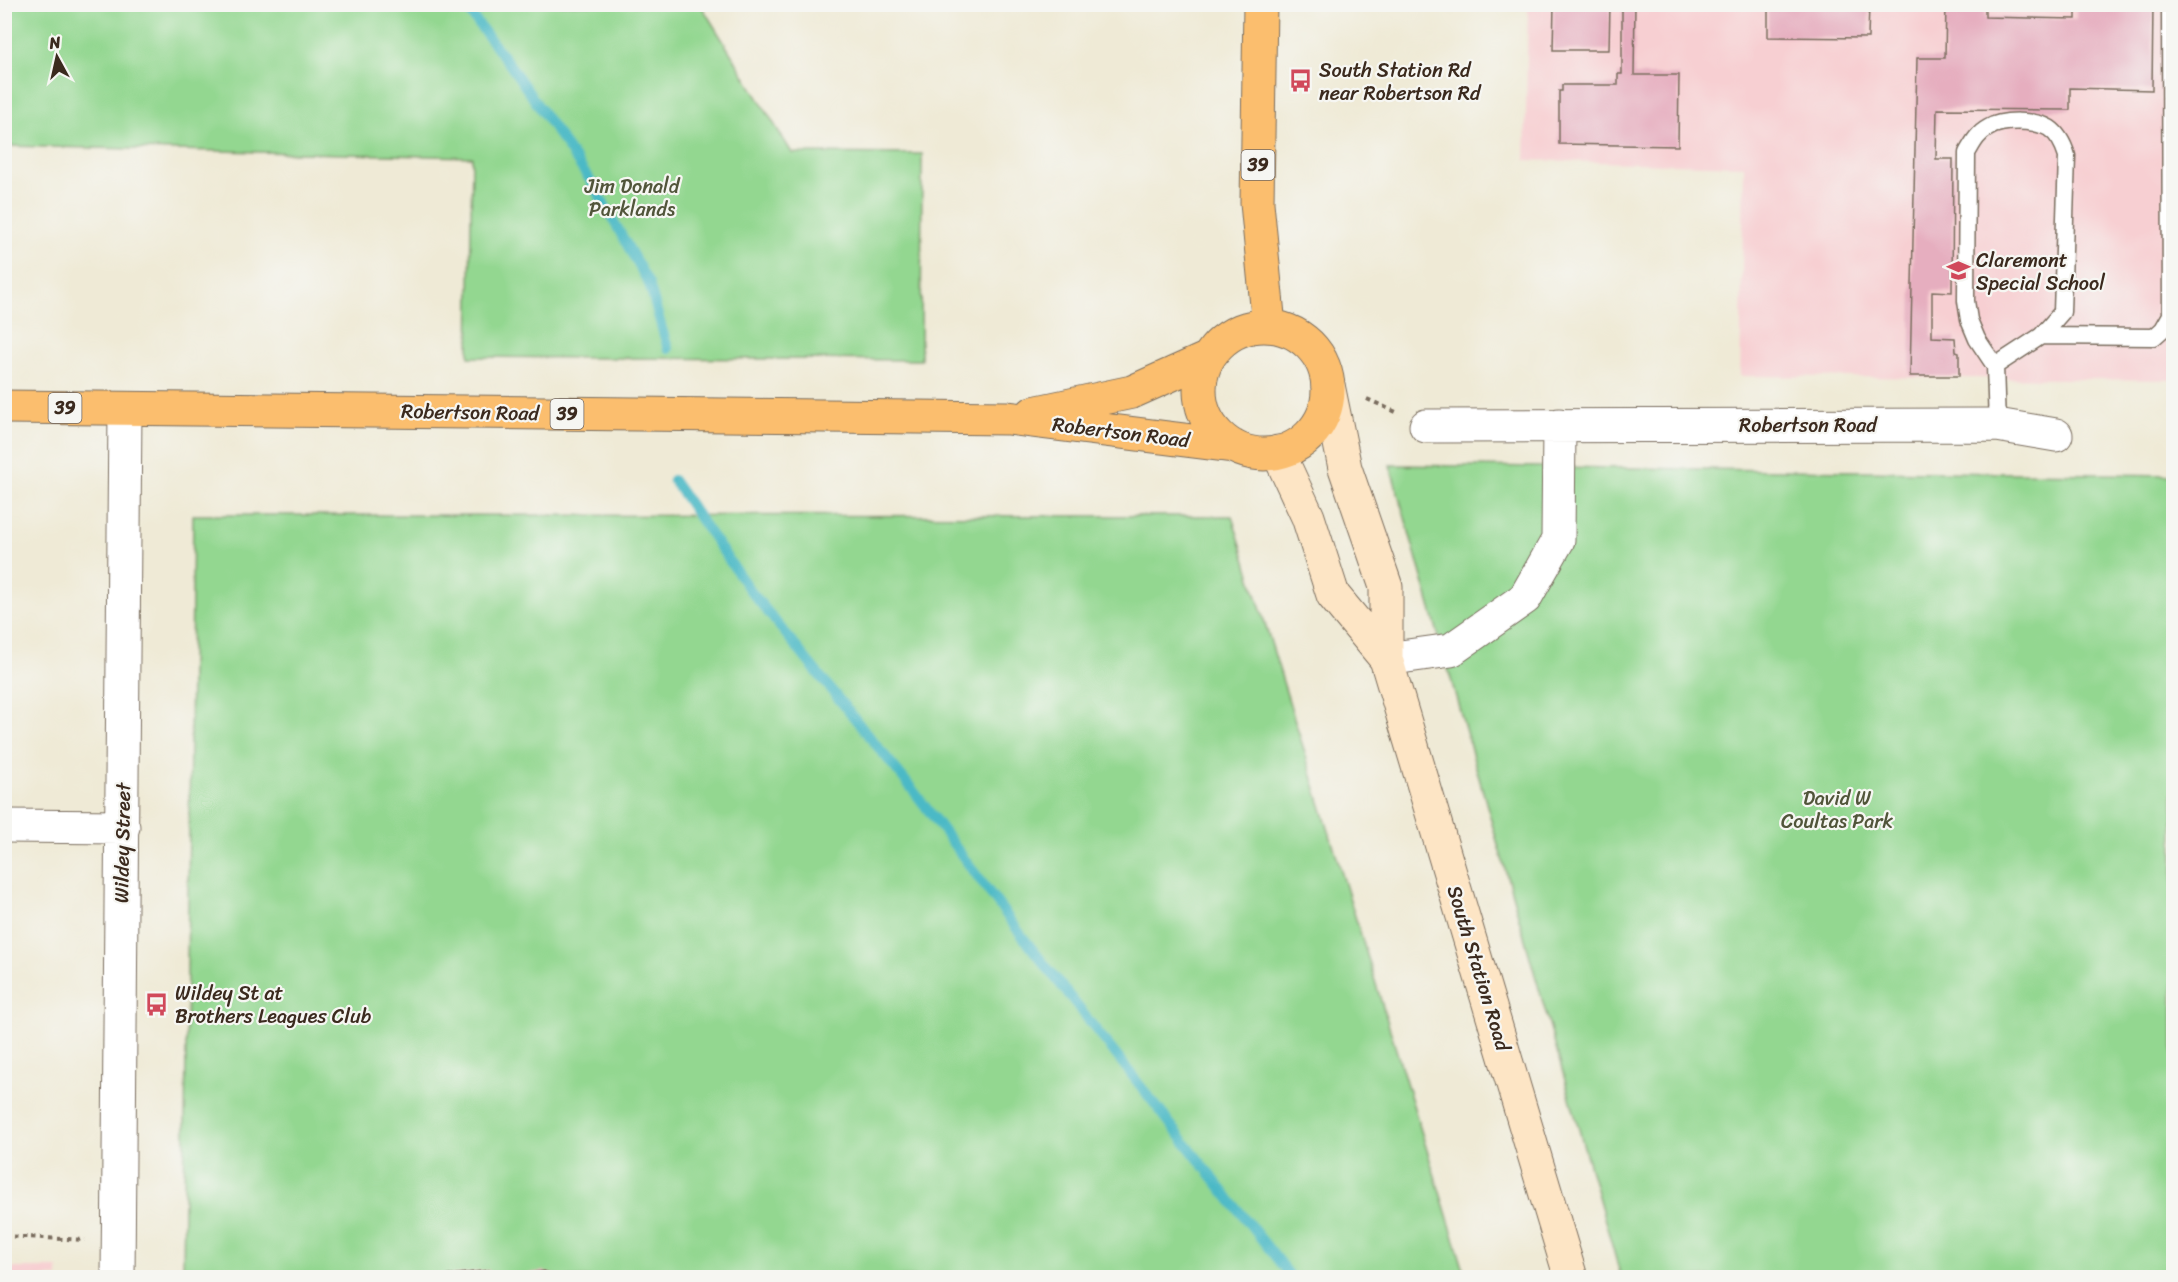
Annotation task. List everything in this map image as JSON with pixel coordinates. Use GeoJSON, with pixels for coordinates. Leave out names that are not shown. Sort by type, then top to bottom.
{"type":"FeatureCollection","features":[{"type":"Feature","properties":{"kind":"main road","name":"39"},"geometry":{"type":"LineString","coordinates":[[1260,4],[1257,203],[1269,326],[1245,329],[1224,340],[1208,358],[1201,377],[1200,397],[1206,417],[1217,434],[1233,446],[1255,453],[1278,453]]}},
{"type":"Feature","properties":{"kind":"main road","name":"South Station Road"},"geometry":{"type":"LineString","coordinates":[[1269,326],[1291,332],[1310,344],[1323,363],[1345,468],[1386,587],[1386,659],[1571,1278]]}},
{"type":"Feature","properties":{"kind":"main road","name":"Robertson Road"},"geometry":{"type":"LineString","coordinates":[[1008,418],[1132,392],[1208,358]]}},
{"type":"Feature","properties":{"kind":"main road","name":"South Station Road"},"geometry":{"type":"LineString","coordinates":[[1328,385],[1326,407],[1316,428],[1299,444],[1278,453],[1308,517],[1333,595],[1386,659]]}},
{"type":"Feature","properties":{"kind":"main road","name":"Robertson Road"},"geometry":{"type":"LineString","coordinates":[[4,407],[1008,418],[1233,446]]}},
{"type":"Feature","properties":{"kind":"street","name":"Wildey Street"},"geometry":{"type":"LineString","coordinates":[[118,1278],[125,409]]}},
{"type":"Feature","properties":{"kind":"street"},"geometry":{"type":"LineString","coordinates":[[1386,659],[1451,650],[1525,598],[1558,540],[1559,425]]}},
{"type":"Feature","properties":{"kind":"street","name":"Robertson Road"},"geometry":{"type":"LineString","coordinates":[[1426,426],[1997,425],[2056,435]]}},
{"type":"Feature","properties":{"kind":"street"},"geometry":{"type":"LineString","coordinates":[[4,826],[123,827]]}},
{"type":"Feature","properties":{"kind":"lane"},"geometry":{"type":"LineString","coordinates":[[2041,336],[2154,337],[2163,329],[2171,315],[2170,4]]}},
{"type":"Feature","properties":{"kind":"lane"},"geometry":{"type":"LineString","coordinates":[[1995,366],[2041,336],[2062,312],[2067,156],[2064,145],[2050,129],[2032,123],[2002,123],[1990,126],[1976,137],[1967,153],[1966,301],[1969,321],[1977,339],[1995,366],[1997,425]]}},
{"type":"Feature","properties":{"kind":"path"},"geometry":{"type":"LineString","coordinates":[[1365,398],[1426,426]]}},
{"type":"Feature","properties":{"kind":"path"},"geometry":{"type":"LineString","coordinates":[[4,1236],[118,1241]]}},
{"type":"Feature","properties":{"kind":"shaded area","name":"Claremont Special School"},"geometry":{"type":"Polygon","coordinates":[[[1528,5],[2173,5],[2173,380],[1740,376],[1744,166],[1525,160],[1528,5]]]}},
{"type":"Feature","properties":{"kind":"shaded area"},"geometry":{"type":"Polygon","coordinates":[[[5,1268],[58,1268],[58,1277],[5,1277],[5,1268]]]}},
{"type":"Feature","properties":{"kind":"green space","name":"Jim Donald Parklands"},"geometry":{"type":"Polygon","coordinates":[[[5,4],[701,5],[792,153],[922,154],[921,360],[469,357],[472,157],[5,146],[5,4]]]}},
{"type":"Feature","properties":{"kind":"green space","name":"David W Coultas Park"},"geometry":{"type":"Polygon","coordinates":[[[1390,465],[2173,475],[2173,1277],[1621,1277],[1390,465]]]}},
{"type":"Feature","properties":{"kind":"green space"},"geometry":{"type":"Polygon","coordinates":[[[193,515],[1232,516],[1466,1277],[183,1278],[193,515]]]}},
{"type":"Feature","properties":{"kind":"building"},"geometry":{"type":"Polygon","coordinates":[[[1554,4],[1610,4],[1609,50],[1553,50],[1554,4]]]}},
{"type":"Feature","properties":{"kind":"building"},"geometry":{"type":"Polygon","coordinates":[[[1622,4],[1635,4],[1634,75],[1679,75],[1678,146],[1559,144],[1559,91],[1562,91],[1562,85],[1618,85],[1618,74],[1622,74],[1622,4]]]}},
{"type":"Feature","properties":{"kind":"building"},"geometry":{"type":"Polygon","coordinates":[[[1768,4],[1869,4],[1868,38],[1768,37],[1768,4]]]}},
{"type":"Feature","properties":{"kind":"building"},"geometry":{"type":"Polygon","coordinates":[[[1946,4],[1985,4],[1985,17],[2076,19],[2076,4],[2153,4],[2152,90],[2070,88],[2070,110],[1937,109],[1936,159],[1953,159],[1952,292],[1932,291],[1932,337],[1955,338],[1956,352],[1959,353],[1959,376],[1910,376],[1917,58],[1945,58],[1946,4]]]}},
{"type":"Feature","properties":{"kind":"building"},"geometry":{"type":"Polygon","coordinates":[[[489,1270],[492,1278],[444,1278],[444,1276],[489,1270]]]}},
{"type":"Feature","properties":{"kind":"building"},"geometry":{"type":"Polygon","coordinates":[[[544,1271],[563,1278],[515,1278],[514,1276],[544,1271]]]}},
{"type":"Feature","properties":{"kind":"waterway"},"geometry":{"type":"LineString","coordinates":[[463,4],[510,65],[594,186],[649,284],[668,349]]}},
{"type":"Feature","properties":{"kind":"waterway"},"geometry":{"type":"LineString","coordinates":[[673,480],[749,589],[913,790],[1019,932],[1292,1278]]}},
{"type":"Feature","properties":{"kind":"place","name":"South Station Rd near Robertson Rd"},"geometry":{"type":"Point","coordinates":[1301,81]}},
{"type":"Feature","properties":{"kind":"place","name":"Claremont Special School"},"geometry":{"type":"Point","coordinates":[1958,271]}},
{"type":"Feature","properties":{"kind":"place","name":"Wildey St at Brothers Leagues Club"},"geometry":{"type":"Point","coordinates":[157,1004]}}]}
